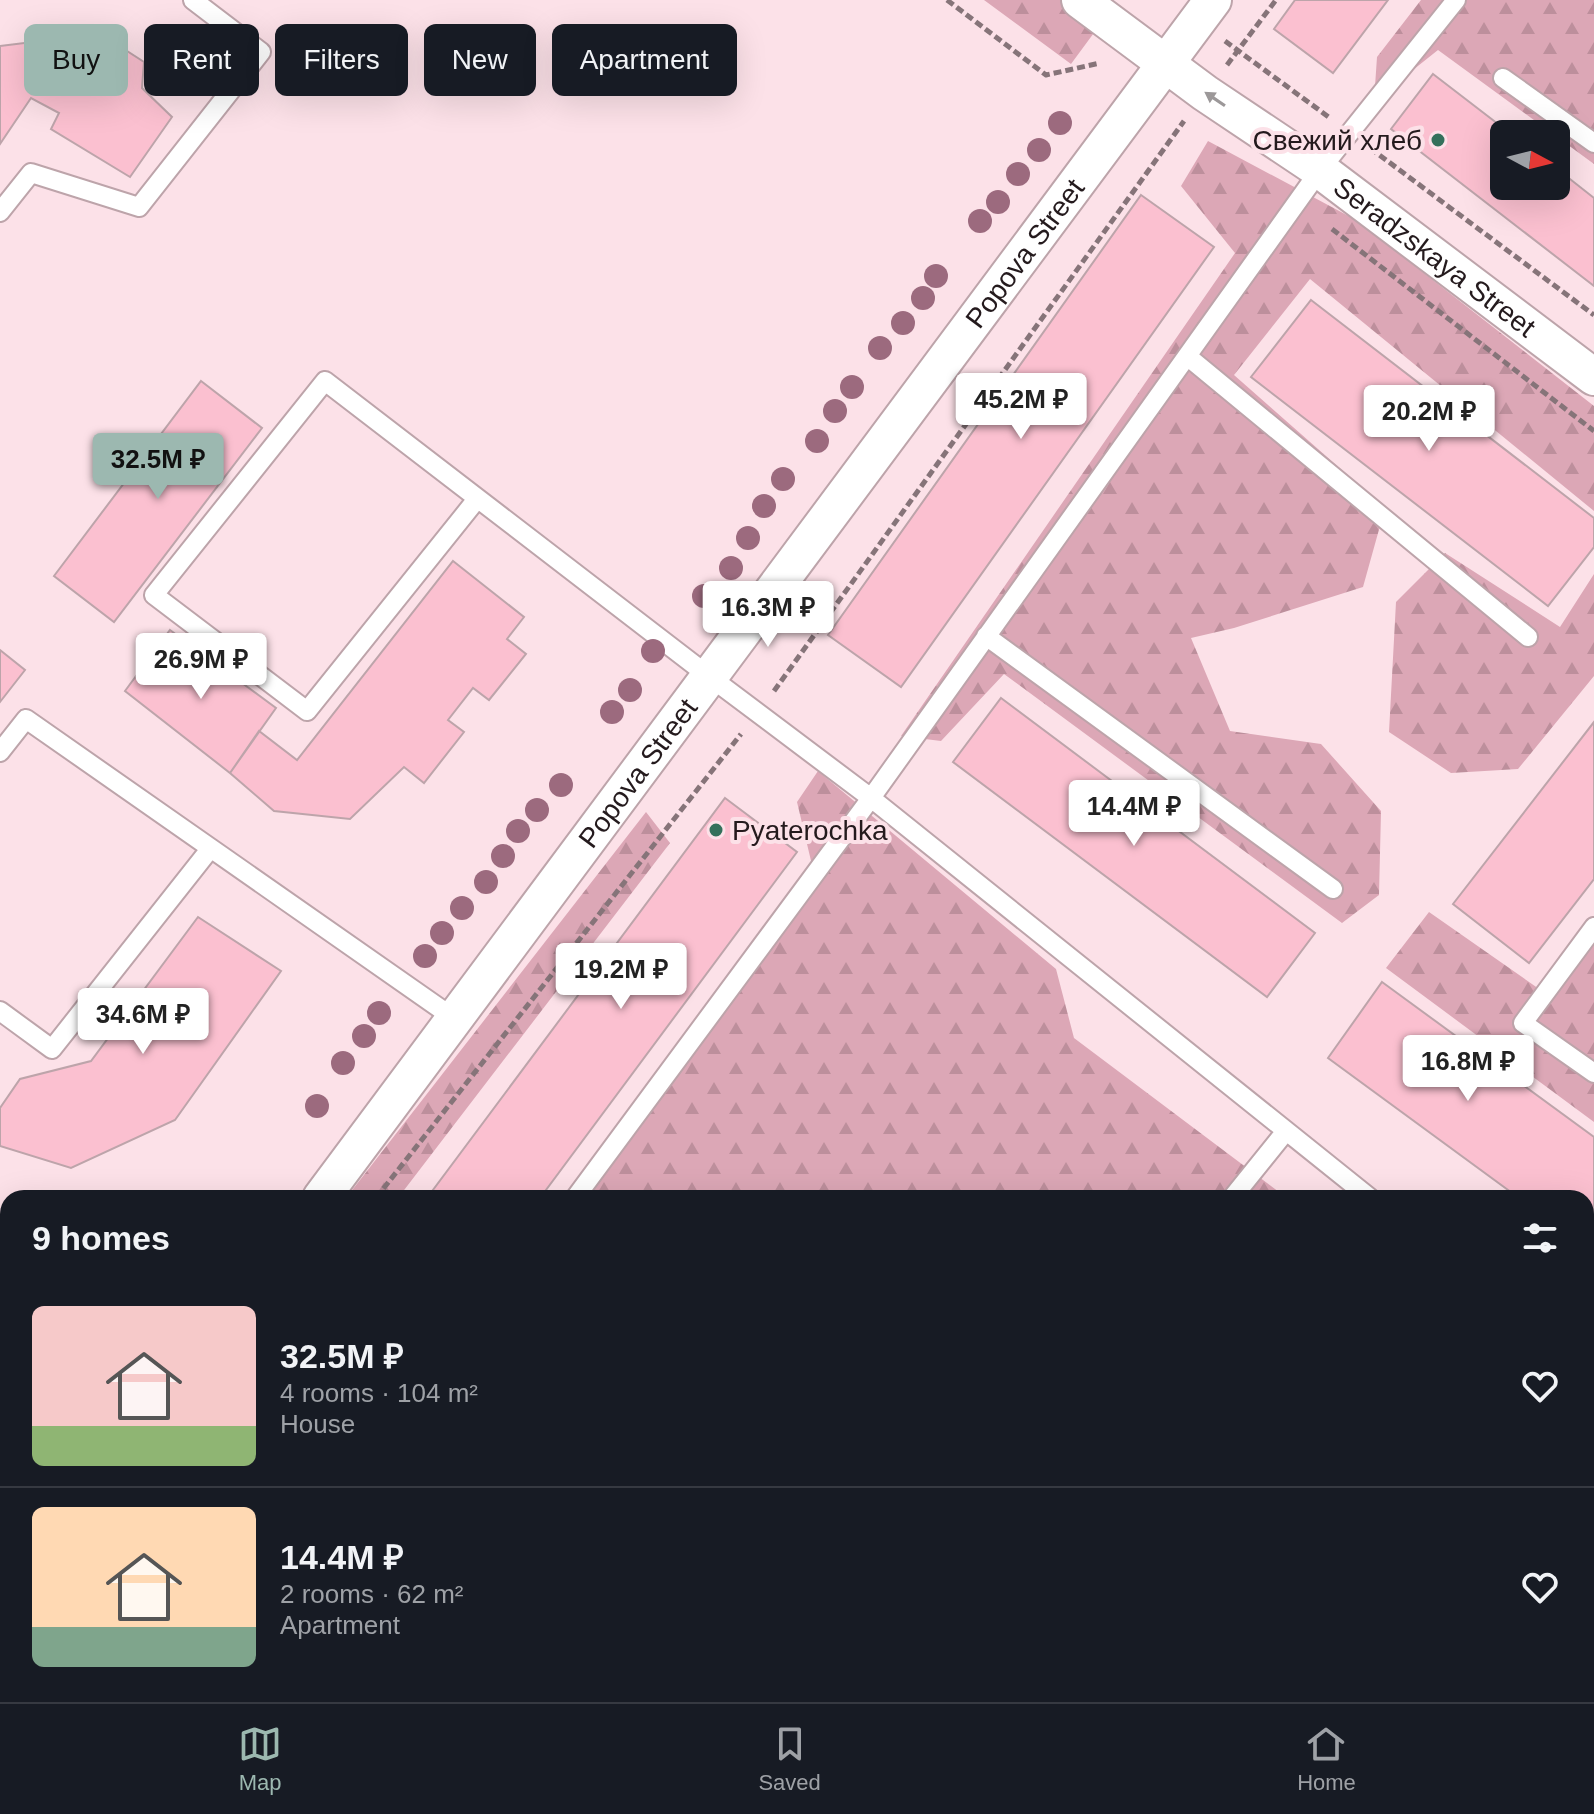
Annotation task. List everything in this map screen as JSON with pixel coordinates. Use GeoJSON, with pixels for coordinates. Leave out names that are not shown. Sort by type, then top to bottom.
{"type":"FeatureCollection","features":[{"type":"Feature","properties":{"kind":"street","name":"Seradzskaya Street"},"geometry":{"type":"LineString","coordinates":[[1080,0],[1156,77],[1205,93],[1320,170],[1594,377]]}},
{"type":"Feature","properties":{"kind":"street","name":"Popova Street"},"geometry":{"type":"LineString","coordinates":[[327,1190],[1205,10]]}},
{"type":"Feature","properties":{"kind":"lane"},"geometry":{"type":"LineString","coordinates":[[0,212],[31,173],[139,207],[261,52],[193,0]]}},
{"type":"Feature","properties":{"kind":"lane"},"geometry":{"type":"LineString","coordinates":[[581,1190],[871,798],[1320,170],[1456,0]]}},
{"type":"Feature","properties":{"kind":"lane"},"geometry":{"type":"LineString","coordinates":[[1503,78],[1594,143]]}},
{"type":"Feature","properties":{"kind":"lane"},"geometry":{"type":"LineString","coordinates":[[1187,356],[1528,637]]}},
{"type":"Feature","properties":{"kind":"lane"},"geometry":{"type":"LineString","coordinates":[[477,499],[307,711],[154,595],[325,381],[871,798],[1360,1190]]}},
{"type":"Feature","properties":{"kind":"lane"},"geometry":{"type":"LineString","coordinates":[[986,636],[1333,889]]}},
{"type":"Feature","properties":{"kind":"lane"},"geometry":{"type":"LineString","coordinates":[[0,752],[26,719],[455,1019]]}},
{"type":"Feature","properties":{"kind":"lane"},"geometry":{"type":"LineString","coordinates":[[0,1011],[52,1049],[210,849]]}},
{"type":"Feature","properties":{"kind":"lane"},"geometry":{"type":"LineString","coordinates":[[1594,927],[1523,1023],[1594,1073]]}},
{"type":"Feature","properties":{"kind":"lane"},"geometry":{"type":"LineString","coordinates":[[1238,1190],[1286,1131]]}},
{"type":"Feature","properties":{"kind":"path"},"geometry":{"type":"LineString","coordinates":[[382,1190],[758,713],[1186,118],[1156,77],[1097,62],[1046,75],[947,0]]}},
{"type":"Feature","properties":{"kind":"path"},"geometry":{"type":"LineString","coordinates":[[1205,93],[1276,0]]}},
{"type":"Feature","properties":{"kind":"path"},"geometry":{"type":"LineString","coordinates":[[1205,10],[1238,51],[1594,315]]}},
{"type":"Feature","properties":{"kind":"path"},"geometry":{"type":"LineString","coordinates":[[1297,203],[1594,431]]}},
{"type":"Feature","properties":{"kind":"green space"},"geometry":{"type":"Polygon","coordinates":[[[984,0],[1063,0],[1099,26],[1071,64],[984,0]]]}},
{"type":"Feature","properties":{"kind":"green space"},"geometry":{"type":"Polygon","coordinates":[[[1421,0],[1594,0],[1594,164],[1570,146],[1570,120],[1534,120],[1438,50],[1374,101],[1377,57],[1421,0]]]}},
{"type":"Feature","properties":{"kind":"green space"},"geometry":{"type":"Polygon","coordinates":[[[1208,141],[1356,220],[1594,406],[1594,511],[1310,279],[1234,375],[1385,508],[1363,587],[1234,628],[1191,638],[1230,731],[1321,744],[1381,811],[1379,895],[1342,923],[1004,674],[941,741],[901,736],[1235,253],[1181,186],[1208,141]]]}},
{"type":"Feature","properties":{"kind":"green space"},"geometry":{"type":"Polygon","coordinates":[[[1445,553],[1560,627],[1594,574],[1594,676],[1518,769],[1451,773],[1389,732],[1396,602],[1445,553]]]}},
{"type":"Feature","properties":{"kind":"green space"},"geometry":{"type":"Polygon","coordinates":[[[818,771],[1056,969],[1074,1038],[1276,1190],[591,1190],[817,886],[797,802],[818,771]]]}},
{"type":"Feature","properties":{"kind":"green space"},"geometry":{"type":"Polygon","coordinates":[[[646,812],[670,843],[404,1190],[352,1190],[646,812]]]}},
{"type":"Feature","properties":{"kind":"green space"},"geometry":{"type":"Polygon","coordinates":[[[1429,912],[1542,991],[1594,920],[1594,1122],[1386,968],[1429,912]]]}},
{"type":"Feature","properties":{"kind":"building"},"geometry":{"type":"Polygon","coordinates":[[[1295,0],[1388,0],[1333,73],[1274,29],[1295,0]]]}},
{"type":"Feature","properties":{"kind":"building"},"geometry":{"type":"Polygon","coordinates":[[[24,43],[24,96],[128,96],[128,52],[144,62],[144,96],[150,96],[172,117],[130,177],[51,129],[59,113],[31,98],[0,144],[0,46],[24,43]]]}},
{"type":"Feature","properties":{"kind":"building"},"geometry":{"type":"Polygon","coordinates":[[[1433,74],[1493,120],[1490,120],[1490,200],[1570,200],[1570,179],[1594,198],[1594,286],[1391,129],[1433,74]]]}},
{"type":"Feature","properties":{"kind":"building"},"geometry":{"type":"Polygon","coordinates":[[[1141,195],[1214,247],[901,687],[828,635],[1141,195]]]}},
{"type":"Feature","properties":{"kind":"building"},"geometry":{"type":"Polygon","coordinates":[[[1311,300],[1594,518],[1594,547],[1548,606],[1251,377],[1311,300]]]}},
{"type":"Feature","properties":{"kind":"building"},"geometry":{"type":"Polygon","coordinates":[[[201,381],[262,428],[114,622],[54,576],[201,381]]]}},
{"type":"Feature","properties":{"kind":"building"},"geometry":{"type":"Polygon","coordinates":[[[453,561],[524,617],[507,639],[526,654],[489,700],[473,688],[448,720],[464,732],[424,783],[404,767],[350,819],[274,811],[230,773],[259,731],[297,760],[453,561]]]}},
{"type":"Feature","properties":{"kind":"building"},"geometry":{"type":"Polygon","coordinates":[[[170,630],[276,708],[230,773],[125,691],[170,630]]]}},
{"type":"Feature","properties":{"kind":"building"},"geometry":{"type":"Polygon","coordinates":[[[0,650],[25,670],[0,702],[0,650]]]}},
{"type":"Feature","properties":{"kind":"building"},"geometry":{"type":"Polygon","coordinates":[[[1001,698],[1315,933],[1267,997],[953,762],[1001,698]]]}},
{"type":"Feature","properties":{"kind":"building"},"geometry":{"type":"Polygon","coordinates":[[[1594,722],[1594,879],[1529,963],[1453,904],[1594,722]]]}},
{"type":"Feature","properties":{"kind":"building"},"geometry":{"type":"Polygon","coordinates":[[[725,798],[797,852],[546,1190],[433,1190],[725,798]]]}},
{"type":"Feature","properties":{"kind":"building"},"geometry":{"type":"Polygon","coordinates":[[[198,917],[281,971],[175,1120],[71,1168],[0,1146],[0,1108],[20,1079],[91,1061],[198,917]]]}},
{"type":"Feature","properties":{"kind":"building"},"geometry":{"type":"Polygon","coordinates":[[[1382,982],[1594,1137],[1594,1190],[1508,1190],[1328,1058],[1382,982]]]}},
{"type":"Feature","properties":{"kind":"place","name":"Свежий хлеб"},"geometry":{"type":"Point","coordinates":[1438,140]}},
{"type":"Feature","properties":{"kind":"place","name":"Pyaterochka"},"geometry":{"type":"Point","coordinates":[716,830]}}]}
